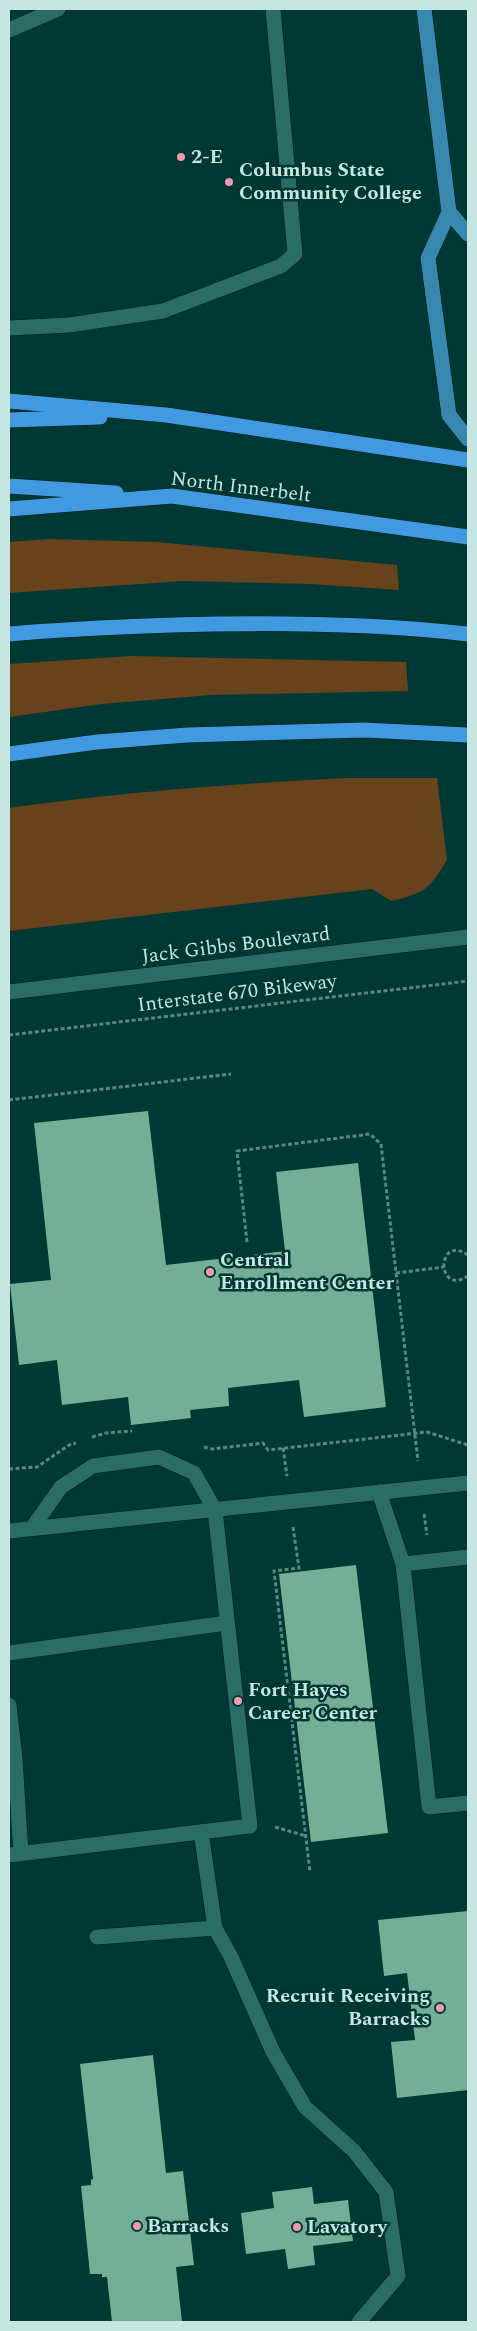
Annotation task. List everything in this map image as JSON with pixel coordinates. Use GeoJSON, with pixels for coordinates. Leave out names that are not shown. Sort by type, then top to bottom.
{"type":"FeatureCollection","features":[{"type":"Feature","properties":{"kind":"highway"},"geometry":{"type":"LineString","coordinates":[[9,401],[166,415],[468,460]]}},
{"type":"Feature","properties":{"kind":"highway"},"geometry":{"type":"LineString","coordinates":[[9,420],[166,415]]}},
{"type":"Feature","properties":{"kind":"highway"},"geometry":{"type":"LineString","coordinates":[[9,486],[172,496]]}},
{"type":"Feature","properties":{"kind":"highway","name":"North Innerbelt"},"geometry":{"type":"LineString","coordinates":[[9,509],[172,496],[468,537]]}},
{"type":"Feature","properties":{"kind":"highway"},"geometry":{"type":"LineString","coordinates":[[9,634],[64,629],[259,623],[396,626],[468,634]]}},
{"type":"Feature","properties":{"kind":"highway"},"geometry":{"type":"LineString","coordinates":[[9,754],[97,742],[187,735],[364,730],[468,735]]}},
{"type":"Feature","properties":{"kind":"main road"},"geometry":{"type":"LineString","coordinates":[[424,9],[449,212],[428,258],[449,415],[468,439]]}},
{"type":"Feature","properties":{"kind":"main road"},"geometry":{"type":"LineString","coordinates":[[449,212],[468,234]]}},
{"type":"Feature","properties":{"kind":"street"},"geometry":{"type":"LineString","coordinates":[[9,30],[58,9]]}},
{"type":"Feature","properties":{"kind":"street"},"geometry":{"type":"LineString","coordinates":[[9,328],[69,325],[163,311],[281,266],[295,254],[273,9]]}},
{"type":"Feature","properties":{"kind":"street","name":"Jack Gibbs Boulevard"},"geometry":{"type":"LineString","coordinates":[[9,992],[468,937]]}},
{"type":"Feature","properties":{"kind":"street"},"geometry":{"type":"LineString","coordinates":[[9,1705],[15,1758],[15,1855],[250,1826],[215,1510],[194,1474],[159,1457],[93,1466],[61,1487],[32,1528]]}},
{"type":"Feature","properties":{"kind":"street"},"geometry":{"type":"LineString","coordinates":[[9,1531],[468,1483]]}},
{"type":"Feature","properties":{"kind":"street"},"geometry":{"type":"LineString","coordinates":[[379,1492],[403,1564],[430,1807],[468,1803]]}},
{"type":"Feature","properties":{"kind":"street"},"geometry":{"type":"LineString","coordinates":[[403,1564],[468,1557]]}},
{"type":"Feature","properties":{"kind":"street"},"geometry":{"type":"LineString","coordinates":[[9,1653],[227,1623]]}},
{"type":"Feature","properties":{"kind":"street"},"geometry":{"type":"LineString","coordinates":[[201,1832],[215,1928],[231,1957],[273,2052],[305,2108],[354,2151],[386,2192],[398,2276],[359,2322]]}},
{"type":"Feature","properties":{"kind":"street"},"geometry":{"type":"LineString","coordinates":[[97,1937],[215,1928]]}},
{"type":"Feature","properties":{"kind":"path","name":"Interstate 670 Bikeway"},"geometry":{"type":"LineString","coordinates":[[9,1035],[468,980]]}},
{"type":"Feature","properties":{"kind":"path"},"geometry":{"type":"LineString","coordinates":[[9,1100],[230,1074]]}},
{"type":"Feature","properties":{"kind":"path"},"geometry":{"type":"LineString","coordinates":[[247,1242],[237,1151],[370,1134],[381,1144],[430,1561]]}},
{"type":"Feature","properties":{"kind":"path"},"geometry":{"type":"LineString","coordinates":[[468,1255],[459,1250],[449,1253],[444,1262],[444,1267],[451,1278],[460,1280],[468,1276]]}},
{"type":"Feature","properties":{"kind":"path"},"geometry":{"type":"LineString","coordinates":[[396,1272],[444,1267]]}},
{"type":"Feature","properties":{"kind":"path"},"geometry":{"type":"LineString","coordinates":[[87,1439],[106,1433],[139,1431]]}},
{"type":"Feature","properties":{"kind":"path"},"geometry":{"type":"LineString","coordinates":[[196,1444],[212,1449],[263,1443],[268,1450],[415,1432],[441,1435],[468,1445]]}},
{"type":"Feature","properties":{"kind":"path"},"geometry":{"type":"LineString","coordinates":[[9,1469],[37,1467],[69,1445],[78,1442]]}},
{"type":"Feature","properties":{"kind":"path"},"geometry":{"type":"LineString","coordinates":[[283,1448],[299,1568],[274,1571],[310,1872]]}},
{"type":"Feature","properties":{"kind":"shaded area"},"geometry":{"type":"Polygon","coordinates":[[[49,539],[157,542],[397,565],[399,590],[311,584],[183,581],[9,593],[9,542],[49,539]]]}},
{"type":"Feature","properties":{"kind":"shaded area"},"geometry":{"type":"Polygon","coordinates":[[[131,656],[406,662],[408,691],[211,695],[102,704],[9,717],[9,664],[131,656]]]}},
{"type":"Feature","properties":{"kind":"shaded area"},"geometry":{"type":"Polygon","coordinates":[[[345,778],[437,778],[447,860],[430,884],[420,892],[391,901],[372,889],[9,931],[9,808],[177,789],[345,778]]]}},
{"type":"Feature","properties":{"kind":"building","name":"Central Enrollment Center"},"geometry":{"type":"Polygon","coordinates":[[[148,1111],[166,1265],[285,1251],[276,1172],[358,1163],[386,1407],[304,1417],[299,1380],[228,1388],[229,1406],[190,1410],[191,1418],[131,1425],[128,1397],[62,1405],[57,1360],[19,1365],[10,1284],[51,1280],[34,1123],[148,1111]]]}},
{"type":"Feature","properties":{"kind":"building"},"geometry":{"type":"Polygon","coordinates":[[[356,1565],[388,1833],[311,1842],[279,1574],[356,1565]]]}},
{"type":"Feature","properties":{"kind":"building","name":"Recruit Receiving Barracks"},"geometry":{"type":"Polygon","coordinates":[[[468,1911],[468,2090],[397,2098],[391,2042],[415,2040],[407,1973],[384,1976],[378,1920],[468,1911]]]}},
{"type":"Feature","properties":{"kind":"building","name":"Barracks"},"geometry":{"type":"Polygon","coordinates":[[[153,2055],[166,2173],[183,2171],[194,2265],[176,2267],[182,2322],[112,2322],[107,2277],[102,2277],[102,2274],[90,2274],[81,2186],[91,2185],[91,2180],[93,2179],[80,2064],[153,2055]]]}},
{"type":"Feature","properties":{"kind":"building","name":"Lavatory"},"geometry":{"type":"Polygon","coordinates":[[[312,2187],[314,2204],[348,2200],[353,2241],[313,2246],[315,2265],[288,2269],[285,2249],[246,2254],[241,2213],[274,2208],[272,2192],[312,2187]]]}},
{"type":"Feature","properties":{"kind":"place","name":"2-E"},"geometry":{"type":"Point","coordinates":[181,157]}},
{"type":"Feature","properties":{"kind":"place","name":"Columbus State Community College"},"geometry":{"type":"Point","coordinates":[229,182]}},
{"type":"Feature","properties":{"kind":"place","name":"Central Enrollment Center"},"geometry":{"type":"Point","coordinates":[210,1272]}},
{"type":"Feature","properties":{"kind":"place","name":"Fort Hayes Career Center"},"geometry":{"type":"Point","coordinates":[238,1701]}},
{"type":"Feature","properties":{"kind":"place","name":"Recruit Receiving Barracks"},"geometry":{"type":"Point","coordinates":[440,2008]}},
{"type":"Feature","properties":{"kind":"place","name":"Barracks"},"geometry":{"type":"Point","coordinates":[137,2226]}},
{"type":"Feature","properties":{"kind":"place","name":"Lavatory"},"geometry":{"type":"Point","coordinates":[297,2227]}}]}
